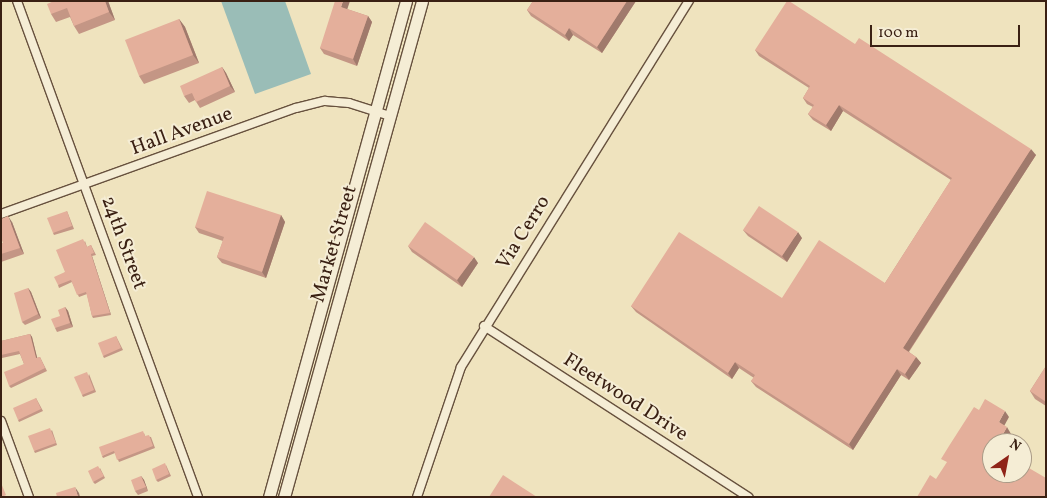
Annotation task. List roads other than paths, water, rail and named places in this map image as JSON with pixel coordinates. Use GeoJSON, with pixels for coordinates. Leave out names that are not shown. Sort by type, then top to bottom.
{"type":"FeatureCollection","features":[{"type":"Feature","properties":{"kind":"main road","name":"Market Street"},"geometry":{"type":"LineString","coordinates":[[269,497],[406,1]]}},
{"type":"Feature","properties":{"kind":"main road","name":"Market Street"},"geometry":{"type":"LineString","coordinates":[[284,497],[422,1]]}},
{"type":"Feature","properties":{"kind":"street","name":"24th Street"},"geometry":{"type":"LineString","coordinates":[[17,1],[198,497]]}},
{"type":"Feature","properties":{"kind":"street","name":"Via Cerro"},"geometry":{"type":"LineString","coordinates":[[417,497],[461,366],[484,326],[689,1]]}},
{"type":"Feature","properties":{"kind":"street","name":"Hall Avenue"},"geometry":{"type":"LineString","coordinates":[[1,214],[296,108],[325,101],[349,102],[390,116]]}},
{"type":"Feature","properties":{"kind":"street","name":"Fleetwood Drive"},"geometry":{"type":"LineString","coordinates":[[484,326],[748,497]]}},
{"type":"Feature","properties":{"kind":"street"},"geometry":{"type":"LineString","coordinates":[[1,421],[29,497]]}},
{"type":"Feature","properties":{"kind":"water"},"geometry":{"type":"Polygon","coordinates":[[[221,1],[285,1],[311,74],[255,94],[221,1]]]}}]}
